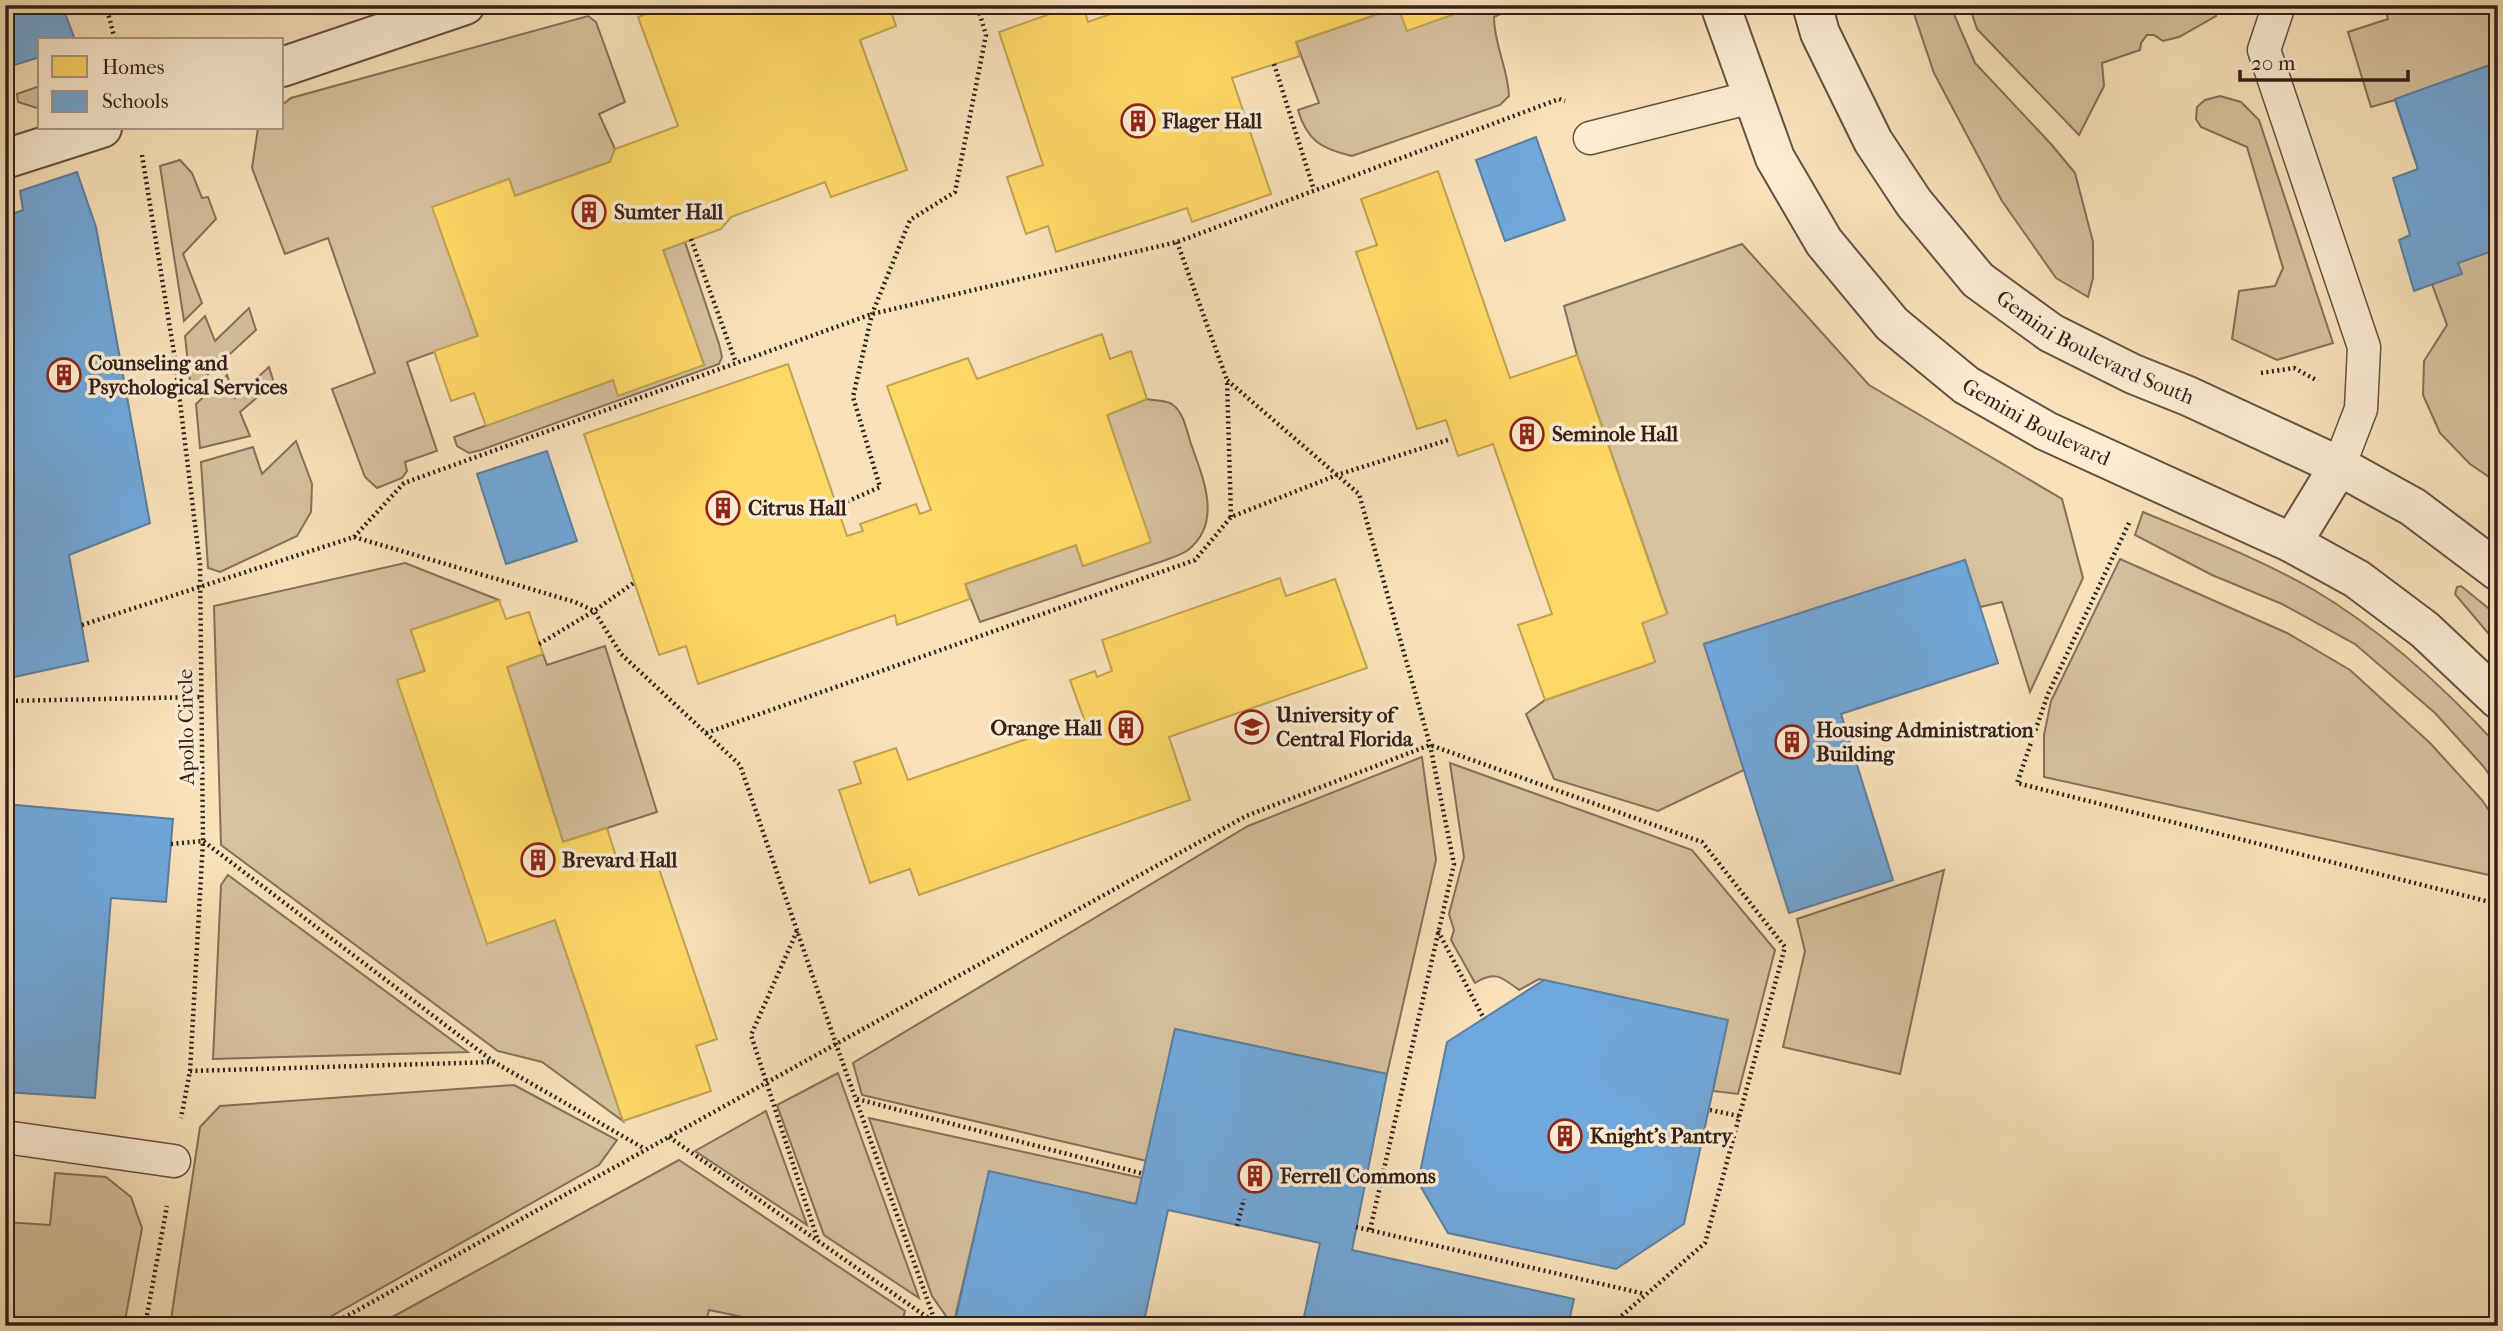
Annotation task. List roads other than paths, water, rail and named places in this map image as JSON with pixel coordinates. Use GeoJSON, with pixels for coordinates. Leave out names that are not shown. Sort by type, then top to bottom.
{"type":"FeatureCollection","features":[{"type":"Feature","properties":{"kind":"street"},"geometry":{"type":"LineString","coordinates":[[286,66],[466,5]]}},
{"type":"Feature","properties":{"kind":"street","name":"Gemini Boulevard"},"geometry":{"type":"LineString","coordinates":[[1720,5],[1775,158],[1824,242],[1892,324],[1966,385],[2046,431],[2292,543],[2357,579],[2425,630],[2498,699]]}},
{"type":"Feature","properties":{"kind":"street","name":"Gemini Boulevard South"},"geometry":{"type":"LineString","coordinates":[[1812,5],[1820,33],[1873,141],[1914,203],[1978,280],[2051,333],[2133,374],[2188,396],[2339,466],[2413,507],[2498,570]]}},
{"type":"Feature","properties":{"kind":"street"},"geometry":{"type":"LineString","coordinates":[[5,159],[96,130]]}},
{"type":"Feature","properties":{"kind":"street"},"geometry":{"type":"LineString","coordinates":[[2292,543],[2339,466]]}},
{"type":"Feature","properties":{"kind":"lane"},"geometry":{"type":"LineString","coordinates":[[2279,5],[2264,50],[2364,347],[2361,409],[2339,466]]}},
{"type":"Feature","properties":{"kind":"lane"},"geometry":{"type":"LineString","coordinates":[[1590,138],[1752,97]]}},
{"type":"Feature","properties":{"kind":"lane"},"geometry":{"type":"LineString","coordinates":[[5,1137],[174,1161]]}},
{"type":"Feature","properties":{"kind":"place","name":"Flager Hall"},"geometry":{"type":"Point","coordinates":[1138,121]}},
{"type":"Feature","properties":{"kind":"place","name":"Sumter Hall"},"geometry":{"type":"Point","coordinates":[589,212]}},
{"type":"Feature","properties":{"kind":"place","name":"Counseling and Psychological Services"},"geometry":{"type":"Point","coordinates":[64,375]}},
{"type":"Feature","properties":{"kind":"place","name":"Seminole Hall"},"geometry":{"type":"Point","coordinates":[1527,434]}},
{"type":"Feature","properties":{"kind":"place","name":"Citrus Hall"},"geometry":{"type":"Point","coordinates":[723,508]}},
{"type":"Feature","properties":{"kind":"place","name":"University of Central Florida"},"geometry":{"type":"Point","coordinates":[1252,727]}},
{"type":"Feature","properties":{"kind":"place","name":"Orange Hall"},"geometry":{"type":"Point","coordinates":[1126,728]}},
{"type":"Feature","properties":{"kind":"place","name":"Housing Administration Building"},"geometry":{"type":"Point","coordinates":[1792,742]}},
{"type":"Feature","properties":{"kind":"place","name":"Brevard Hall"},"geometry":{"type":"Point","coordinates":[538,860]}},
{"type":"Feature","properties":{"kind":"place","name":"Knight's Pantry"},"geometry":{"type":"Point","coordinates":[1565,1136]}},
{"type":"Feature","properties":{"kind":"place","name":"Ferrell Commons"},"geometry":{"type":"Point","coordinates":[1255,1176]}}]}
